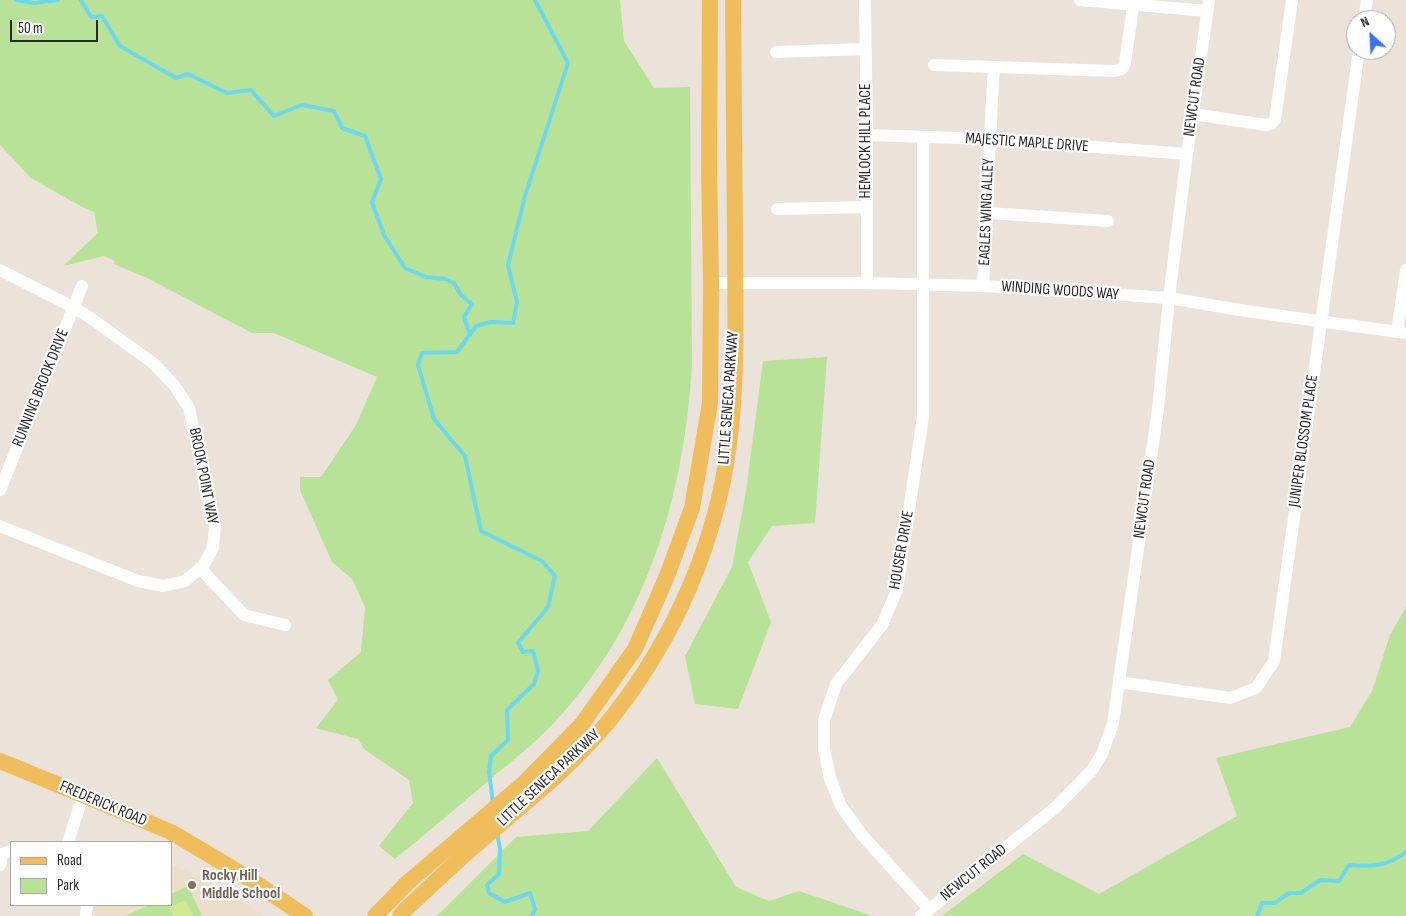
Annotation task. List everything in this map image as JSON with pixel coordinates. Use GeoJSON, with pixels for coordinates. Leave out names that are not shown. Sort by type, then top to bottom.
{"type":"FeatureCollection","features":[{"type":"Feature","properties":{"kind":"main road","name":"LITTLE SENECA PARKWAY"},"geometry":{"type":"LineString","coordinates":[[375,916],[407,883],[523,784],[582,724],[635,649],[667,576],[692,508],[710,403],[710,0]]}},
{"type":"Feature","properties":{"kind":"main road","name":"LITTLE SENECA PARKWAY"},"geometry":{"type":"LineString","coordinates":[[400,916],[477,844],[532,798],[584,749],[618,709],[649,665],[676,618],[696,571],[717,508],[729,443],[735,370],[733,0]]}},
{"type":"Feature","properties":{"kind":"main road","name":"FREDERICK ROAD"},"geometry":{"type":"LineString","coordinates":[[0,761],[171,832],[245,876],[305,916]]}},
{"type":"Feature","properties":{"kind":"street","name":"HEMLOCK HILL PLACE"},"geometry":{"type":"LineString","coordinates":[[865,0],[867,283]]}},
{"type":"Feature","properties":{"kind":"street"},"geometry":{"type":"LineString","coordinates":[[1080,0],[1208,6]]}},
{"type":"Feature","properties":{"kind":"street"},"geometry":{"type":"LineString","coordinates":[[1193,114],[1266,125],[1271,124],[1275,120],[1292,0]]}},
{"type":"Feature","properties":{"kind":"street"},"geometry":{"type":"LineString","coordinates":[[934,65],[1115,71],[1122,69],[1125,63],[1134,2]]}},
{"type":"Feature","properties":{"kind":"street","name":"NEWCUT ROAD"},"geometry":{"type":"LineString","coordinates":[[925,913],[1056,807],[1092,770],[1102,754],[1113,723],[1158,410],[1169,298],[1208,6]]}},
{"type":"Feature","properties":{"kind":"street"},"geometry":{"type":"LineString","coordinates":[[776,52],[865,49]]}},
{"type":"Feature","properties":{"kind":"street","name":"JUNIPER BLOSSOM PLACE"},"geometry":{"type":"LineString","coordinates":[[1119,682],[1230,698],[1256,688],[1274,661],[1359,60]]}},
{"type":"Feature","properties":{"kind":"street","name":"EAGLES WING ALLEY"},"geometry":{"type":"LineString","coordinates":[[984,286],[988,213],[989,139],[994,68]]}},
{"type":"Feature","properties":{"kind":"street","name":"MAJESTIC MAPLE DRIVE"},"geometry":{"type":"LineString","coordinates":[[867,135],[989,139],[1187,154]]}},
{"type":"Feature","properties":{"kind":"street","name":"HOUSER DRIVE"},"geometry":{"type":"LineString","coordinates":[[923,137],[923,417],[897,590],[882,624],[836,684],[824,720],[824,749],[830,778],[841,806],[925,913]]}},
{"type":"Feature","properties":{"kind":"street"},"geometry":{"type":"LineString","coordinates":[[777,209],[866,207]]}},
{"type":"Feature","properties":{"kind":"street"},"geometry":{"type":"LineString","coordinates":[[988,213],[1108,221]]}},
{"type":"Feature","properties":{"kind":"street","name":"BROOK POINT WAY"},"geometry":{"type":"LineString","coordinates":[[0,270],[74,307],[153,363],[174,385],[189,408],[215,526],[213,548],[203,566],[185,581],[164,586],[138,581],[0,526]]}},
{"type":"Feature","properties":{"kind":"street"},"geometry":{"type":"LineString","coordinates":[[1401,333],[1406,270]]}},
{"type":"Feature","properties":{"kind":"street","name":"WINDING WOODS WAY"},"geometry":{"type":"LineString","coordinates":[[711,284],[924,284],[1169,298],[1401,333]]}},
{"type":"Feature","properties":{"kind":"street","name":"RUNNING BROOK DRIVE"},"geometry":{"type":"LineString","coordinates":[[0,490],[82,286]]}},
{"type":"Feature","properties":{"kind":"street"},"geometry":{"type":"LineString","coordinates":[[200,568],[244,615],[284,625]]}},
{"type":"Feature","properties":{"kind":"street"},"geometry":{"type":"LineString","coordinates":[[68,841],[83,795]]}},
{"type":"Feature","properties":{"kind":"street"},"geometry":{"type":"LineString","coordinates":[[0,865],[2,854],[10,851]]}},
{"type":"Feature","properties":{"kind":"shaded area","name":"Rocky Hill Middle School"},"geometry":{"type":"Polygon","coordinates":[[[172,865],[193,874],[232,895],[264,916],[88,916],[90,906],[172,906],[172,865]]]}},
{"type":"Feature","properties":{"kind":"green space"},"geometry":{"type":"Polygon","coordinates":[[[0,0],[620,0],[624,41],[654,88],[690,87],[692,364],[680,464],[668,513],[653,560],[634,606],[610,649],[582,690],[535,741],[395,859],[379,846],[413,803],[409,780],[364,749],[358,739],[316,728],[338,700],[328,680],[361,652],[365,607],[352,579],[332,562],[300,490],[300,477],[321,477],[356,425],[377,377],[274,333],[252,333],[147,278],[114,264],[115,261],[104,256],[63,266],[98,233],[94,212],[31,178],[0,145],[0,0]]]}},
{"type":"Feature","properties":{"kind":"green space"},"geometry":{"type":"Polygon","coordinates":[[[827,357],[815,523],[772,526],[748,562],[771,622],[738,709],[695,704],[685,656],[732,567],[746,491],[763,361],[827,357]]]}},
{"type":"Feature","properties":{"kind":"green space"},"geometry":{"type":"Polygon","coordinates":[[[1406,607],[1406,916],[942,916],[1023,854],[1099,894],[1237,816],[1216,758],[1350,727],[1372,691],[1390,635],[1406,607]]]}},
{"type":"Feature","properties":{"kind":"green space"},"geometry":{"type":"Polygon","coordinates":[[[657,758],[736,887],[769,901],[799,891],[873,916],[437,916],[516,837],[588,831],[657,758]]]}},
{"type":"Feature","properties":{"kind":"green space"},"geometry":{"type":"Polygon","coordinates":[[[188,886],[202,916],[125,916],[147,906],[172,906],[172,894],[188,886]]]}},
{"type":"Feature","properties":{"kind":"green space"},"geometry":{"type":"Polygon","coordinates":[[[186,900],[193,916],[173,916],[169,907],[186,900]]]}},
{"type":"Feature","properties":{"kind":"waterway"},"geometry":{"type":"LineString","coordinates":[[16,0],[34,3],[58,0]]}},
{"type":"Feature","properties":{"kind":"waterway"},"geometry":{"type":"LineString","coordinates":[[81,0],[91,17],[102,16],[120,46],[176,78],[188,74],[227,93],[251,90],[274,116],[302,105],[334,111],[342,128],[365,136],[381,179],[372,202],[384,235],[405,268],[426,277],[445,279],[454,283],[461,295],[472,304],[464,317],[470,335]]}},
{"type":"Feature","properties":{"kind":"waterway"},"geometry":{"type":"LineString","coordinates":[[493,803],[489,772],[491,756],[508,740],[507,710],[534,684],[538,671],[533,651],[523,652],[518,643],[548,607],[555,576],[542,561],[481,531],[465,456],[434,419],[418,365],[422,353],[457,352],[476,326],[491,322],[513,323],[517,302],[508,265],[525,196],[568,63],[535,0]]}},
{"type":"Feature","properties":{"kind":"waterway"},"geometry":{"type":"LineString","coordinates":[[497,832],[500,849],[499,874],[487,885],[489,893],[505,902],[530,893],[535,909],[532,916]]}},
{"type":"Feature","properties":{"kind":"waterway"},"geometry":{"type":"LineString","coordinates":[[1257,916],[1262,903],[1275,903],[1289,893],[1301,893],[1320,880],[1339,881],[1349,865],[1365,866],[1386,863],[1406,852]]}},
{"type":"Feature","properties":{"kind":"place","name":"Rocky Hill Middle School"},"geometry":{"type":"Point","coordinates":[192,885]}}]}
